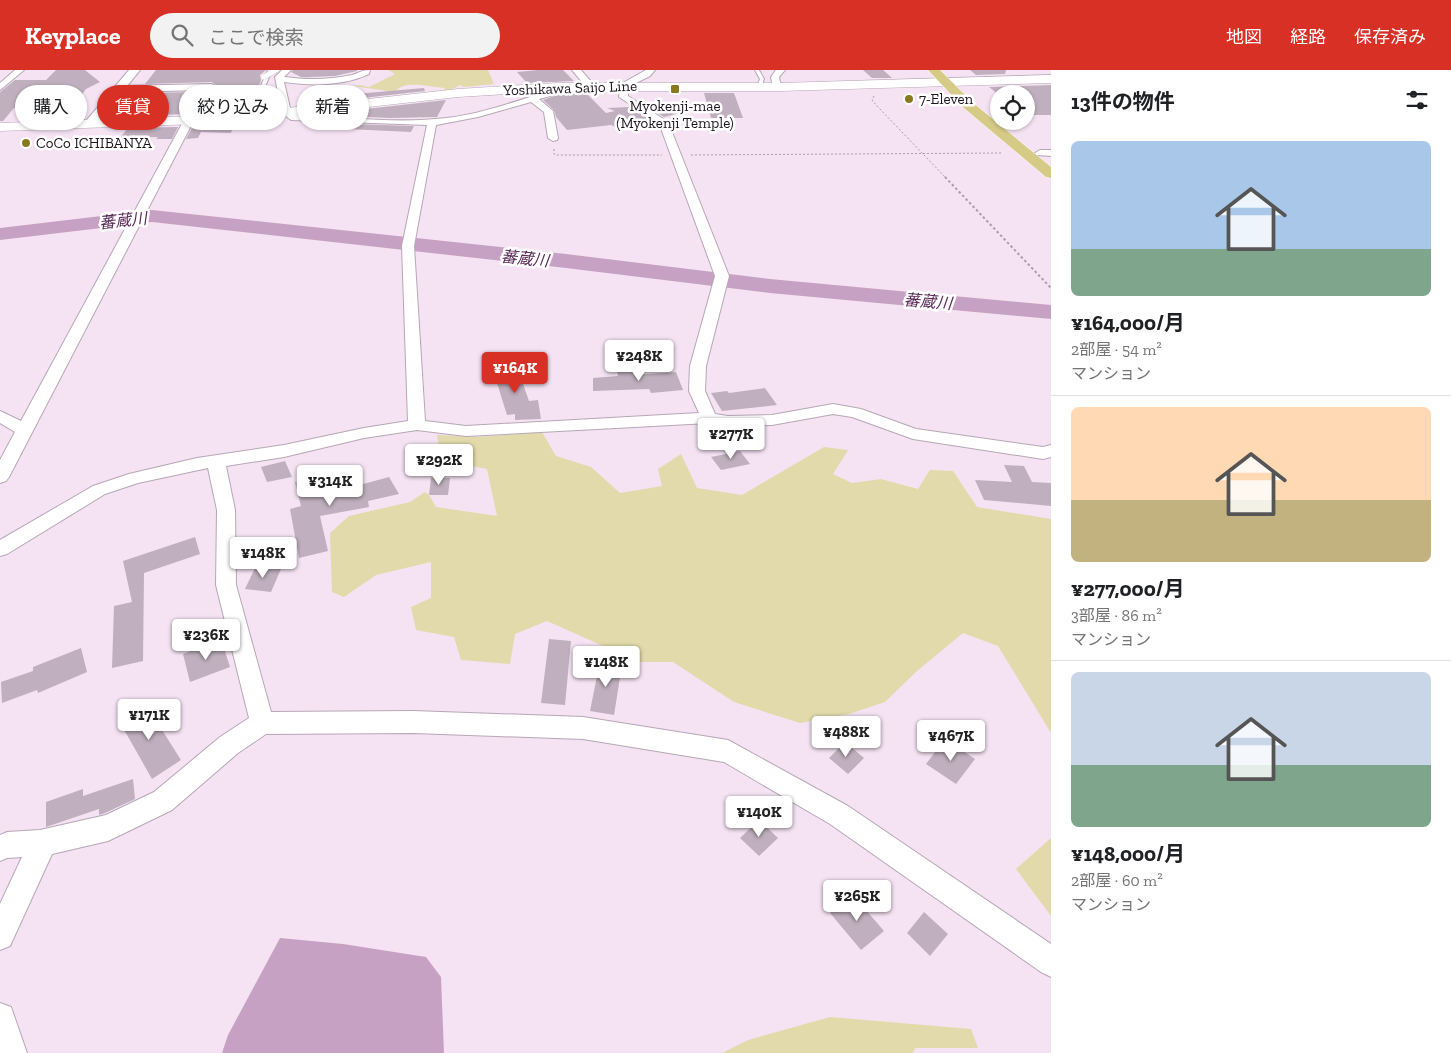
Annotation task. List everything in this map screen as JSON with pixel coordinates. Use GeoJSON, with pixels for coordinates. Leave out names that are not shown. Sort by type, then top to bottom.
{"type":"FeatureCollection","features":[{"type":"Feature","properties":{"kind":"main road"},"geometry":{"type":"LineString","coordinates":[[934,70],[948,76],[968,106],[1051,174]]}},
{"type":"Feature","properties":{"kind":"main road","name":"Yoshikawa Saijo Line"},"geometry":{"type":"LineString","coordinates":[[287,113],[458,93],[557,87],[780,87],[877,84],[948,76],[961,82],[1051,79]]}},
{"type":"Feature","properties":{"kind":"main road"},"geometry":{"type":"LineString","coordinates":[[961,82],[990,109]]}},
{"type":"Feature","properties":{"kind":"main road","name":"Yoshikawa Saijo Line"},"geometry":{"type":"LineString","coordinates":[[0,127],[179,120]]}},
{"type":"Feature","properties":{"kind":"main road"},"geometry":{"type":"LineString","coordinates":[[1015,130],[1045,153],[1051,162]]}},
{"type":"Feature","properties":{"kind":"street"},"geometry":{"type":"LineString","coordinates":[[0,87],[20,70]]}},
{"type":"Feature","properties":{"kind":"street"},"geometry":{"type":"LineString","coordinates":[[122,85],[135,70]]}},
{"type":"Feature","properties":{"kind":"street"},"geometry":{"type":"LineString","coordinates":[[278,75],[287,70]]}},
{"type":"Feature","properties":{"kind":"street"},"geometry":{"type":"LineString","coordinates":[[278,75],[310,83],[355,77],[366,72],[366,70]]}},
{"type":"Feature","properties":{"kind":"street"},"geometry":{"type":"LineString","coordinates":[[576,70],[590,86]]}},
{"type":"Feature","properties":{"kind":"street"},"geometry":{"type":"LineString","coordinates":[[651,70],[624,86],[624,97],[663,122],[722,279],[698,366],[697,391],[709,418]]}},
{"type":"Feature","properties":{"kind":"street"},"geometry":{"type":"LineString","coordinates":[[780,87],[776,83],[775,77],[781,70]]}},
{"type":"Feature","properties":{"kind":"street"},"geometry":{"type":"LineString","coordinates":[[287,113],[294,118],[432,122],[460,118],[558,91],[557,87]]}},
{"type":"Feature","properties":{"kind":"street"},"geometry":{"type":"LineString","coordinates":[[532,98],[548,111],[553,138]]}},
{"type":"Feature","properties":{"kind":"street"},"geometry":{"type":"LineString","coordinates":[[90,124],[97,116]]}},
{"type":"Feature","properties":{"kind":"street"},"geometry":{"type":"LineString","coordinates":[[417,424],[409,243],[432,122]]}},
{"type":"Feature","properties":{"kind":"street"},"geometry":{"type":"LineString","coordinates":[[0,477],[184,130]]}},
{"type":"Feature","properties":{"kind":"street"},"geometry":{"type":"LineString","coordinates":[[0,550],[99,490],[135,478],[197,464],[417,424],[466,431],[709,418],[728,421],[772,420],[832,409],[854,413],[913,434],[1044,453],[1051,451]]}},
{"type":"Feature","properties":{"kind":"street"},"geometry":{"type":"LineString","coordinates":[[0,416],[25,431]]}},
{"type":"Feature","properties":{"kind":"street"},"geometry":{"type":"LineString","coordinates":[[216,462],[226,510],[226,585],[262,723]]}},
{"type":"Feature","properties":{"kind":"street"},"geometry":{"type":"LineString","coordinates":[[0,848],[7,845],[40,843],[108,828],[163,801],[229,745],[262,723],[413,722],[583,728],[728,751],[839,815],[1051,962]]}},
{"type":"Feature","properties":{"kind":"street"},"geometry":{"type":"LineString","coordinates":[[0,936],[38,854],[40,843]]}},
{"type":"Feature","properties":{"kind":"street"},"geometry":{"type":"LineString","coordinates":[[0,1018],[11,1053]]}},
{"type":"Feature","properties":{"kind":"lane"},"geometry":{"type":"LineString","coordinates":[[262,85],[270,70]]}},
{"type":"Feature","properties":{"kind":"lane"},"geometry":{"type":"LineString","coordinates":[[756,70],[762,79],[759,86]]}},
{"type":"Feature","properties":{"kind":"lane"},"geometry":{"type":"LineString","coordinates":[[264,77],[278,75]]}},
{"type":"Feature","properties":{"kind":"path"},"geometry":{"type":"LineString","coordinates":[[877,84],[879,87],[872,100],[1051,288]]}},
{"type":"Feature","properties":{"kind":"path"},"geometry":{"type":"LineString","coordinates":[[553,138],[554,154],[557,155],[1025,153]]}},
{"type":"Feature","properties":{"kind":"shaded area"},"geometry":{"type":"Polygon","coordinates":[[[388,70],[488,70],[494,84],[464,87],[459,85],[443,91],[445,88],[425,85],[405,86],[395,92],[369,88],[395,74],[388,70]]]}},
{"type":"Feature","properties":{"kind":"shaded area"},"geometry":{"type":"Polygon","coordinates":[[[542,432],[556,456],[591,467],[620,493],[662,486],[658,469],[681,454],[697,488],[742,495],[824,447],[848,450],[833,474],[852,483],[881,479],[918,489],[930,470],[953,471],[977,507],[1051,519],[1051,733],[998,646],[963,633],[917,671],[885,702],[849,714],[800,723],[734,702],[673,662],[639,662],[547,621],[515,634],[510,664],[461,660],[454,637],[416,630],[411,607],[431,598],[431,562],[376,575],[344,597],[332,592],[330,533],[349,516],[410,502],[425,492],[436,507],[497,516],[487,469],[441,460],[437,435],[479,437],[542,432]]]}},
{"type":"Feature","properties":{"kind":"shaded area"},"geometry":{"type":"Polygon","coordinates":[[[1051,838],[1051,916],[1016,869],[1051,838]]]}},
{"type":"Feature","properties":{"kind":"shaded area"},"geometry":{"type":"Polygon","coordinates":[[[280,938],[343,944],[426,957],[441,977],[444,1053],[222,1053],[228,1035],[280,938]]]}},
{"type":"Feature","properties":{"kind":"shaded area"},"geometry":{"type":"Polygon","coordinates":[[[830,1017],[971,1029],[978,1048],[915,1048],[913,1053],[722,1053],[748,1040],[830,1017]]]}},
{"type":"Feature","properties":{"kind":"building"},"geometry":{"type":"Polygon","coordinates":[[[56,70],[85,70],[100,82],[87,88],[87,85],[15,85],[15,108],[3,121],[0,121],[0,92],[15,80],[46,80],[56,70]]]}},
{"type":"Feature","properties":{"kind":"building"},"geometry":{"type":"Polygon","coordinates":[[[156,70],[266,70],[260,75],[259,85],[216,85],[212,82],[145,84],[156,70]]]}},
{"type":"Feature","properties":{"kind":"building"},"geometry":{"type":"Polygon","coordinates":[[[293,70],[357,71],[335,76],[301,77],[291,72],[293,70]]]}},
{"type":"Feature","properties":{"kind":"building"},"geometry":{"type":"Polygon","coordinates":[[[563,70],[574,81],[527,83],[517,72],[563,70]]]}},
{"type":"Feature","properties":{"kind":"building"},"geometry":{"type":"Polygon","coordinates":[[[863,70],[883,70],[892,78],[872,78],[863,70]]]}},
{"type":"Feature","properties":{"kind":"building"},"geometry":{"type":"Polygon","coordinates":[[[970,70],[1006,70],[1005,74],[976,75],[970,70]]]}},
{"type":"Feature","properties":{"kind":"building"},"geometry":{"type":"Polygon","coordinates":[[[1051,85],[1051,115],[1035,115],[1035,86],[1051,85]]]}},
{"type":"Feature","properties":{"kind":"building"},"geometry":{"type":"Polygon","coordinates":[[[424,88],[425,91],[369,97],[369,93],[424,88]]]}},
{"type":"Feature","properties":{"kind":"building"},"geometry":{"type":"Polygon","coordinates":[[[169,92],[179,92],[179,114],[169,115],[169,92]]]}},
{"type":"Feature","properties":{"kind":"building"},"geometry":{"type":"Polygon","coordinates":[[[563,93],[586,93],[606,113],[615,111],[607,108],[630,107],[652,121],[618,128],[611,125],[567,130],[556,117],[554,110],[543,100],[563,93]]]}},
{"type":"Feature","properties":{"kind":"building"},"geometry":{"type":"Polygon","coordinates":[[[704,93],[734,93],[743,118],[711,118],[704,93]]]}},
{"type":"Feature","properties":{"kind":"building"},"geometry":{"type":"Polygon","coordinates":[[[446,100],[437,117],[369,117],[369,109],[446,100]]]}},
{"type":"Feature","properties":{"kind":"building"},"geometry":{"type":"Polygon","coordinates":[[[650,108],[679,109],[680,113],[664,117],[650,108]]]}},
{"type":"Feature","properties":{"kind":"building"},"geometry":{"type":"Polygon","coordinates":[[[369,125],[414,126],[411,132],[368,130],[369,125]]]}},
{"type":"Feature","properties":{"kind":"building"},"geometry":{"type":"Polygon","coordinates":[[[169,127],[178,127],[172,139],[156,139],[158,137],[120,138],[126,130],[169,130],[169,127]]]}},
{"type":"Feature","properties":{"kind":"building"},"geometry":{"type":"Polygon","coordinates":[[[191,130],[232,130],[231,133],[201,132],[198,138],[186,139],[191,130]]]}},
{"type":"Feature","properties":{"kind":"building"},"geometry":{"type":"Polygon","coordinates":[[[516,364],[529,401],[538,400],[541,419],[515,420],[515,414],[507,415],[492,367],[516,364]]]}},
{"type":"Feature","properties":{"kind":"building"},"geometry":{"type":"Polygon","coordinates":[[[633,371],[634,375],[676,372],[683,390],[651,393],[649,389],[593,391],[593,378],[618,376],[617,372],[633,371]]]}},
{"type":"Feature","properties":{"kind":"building"},"geometry":{"type":"Polygon","coordinates":[[[765,388],[777,405],[722,411],[711,393],[727,391],[729,393],[765,388]]]}},
{"type":"Feature","properties":{"kind":"building"},"geometry":{"type":"Polygon","coordinates":[[[740,451],[750,464],[721,470],[711,457],[740,451]]]}},
{"type":"Feature","properties":{"kind":"building"},"geometry":{"type":"Polygon","coordinates":[[[285,461],[292,477],[267,482],[261,467],[285,461]]]}},
{"type":"Feature","properties":{"kind":"building"},"geometry":{"type":"Polygon","coordinates":[[[1004,465],[1024,466],[1032,482],[1051,483],[1051,506],[984,500],[975,480],[1012,482],[1004,465]]]}},
{"type":"Feature","properties":{"kind":"building"},"geometry":{"type":"Polygon","coordinates":[[[350,475],[356,486],[389,477],[399,494],[368,501],[369,507],[320,516],[328,551],[299,558],[290,509],[301,506],[295,482],[319,477],[320,483],[350,475]]]}},
{"type":"Feature","properties":{"kind":"building"},"geometry":{"type":"Polygon","coordinates":[[[431,478],[450,478],[448,495],[429,495],[431,478]]]}},
{"type":"Feature","properties":{"kind":"building"},"geometry":{"type":"Polygon","coordinates":[[[195,537],[200,554],[144,573],[143,661],[112,668],[114,606],[132,602],[123,561],[195,537]]]}},
{"type":"Feature","properties":{"kind":"building"},"geometry":{"type":"Polygon","coordinates":[[[256,566],[281,569],[271,592],[245,589],[256,566]]]}},
{"type":"Feature","properties":{"kind":"building"},"geometry":{"type":"Polygon","coordinates":[[[221,639],[230,667],[190,682],[183,654],[221,639]]]}},
{"type":"Feature","properties":{"kind":"building"},"geometry":{"type":"Polygon","coordinates":[[[549,639],[571,641],[565,705],[541,703],[549,639]]]}},
{"type":"Feature","properties":{"kind":"building"},"geometry":{"type":"Polygon","coordinates":[[[81,648],[87,672],[38,693],[37,690],[2,703],[1,682],[33,671],[33,667],[81,648]]]}},
{"type":"Feature","properties":{"kind":"building"},"geometry":{"type":"Polygon","coordinates":[[[600,661],[622,665],[614,715],[590,711],[600,661]]]}},
{"type":"Feature","properties":{"kind":"building"},"geometry":{"type":"Polygon","coordinates":[[[145,703],[181,760],[152,779],[118,719],[145,703]]]}},
{"type":"Feature","properties":{"kind":"building"},"geometry":{"type":"Polygon","coordinates":[[[945,739],[975,759],[956,784],[926,764],[945,739]]]}},
{"type":"Feature","properties":{"kind":"building"},"geometry":{"type":"Polygon","coordinates":[[[845,742],[864,758],[848,774],[829,758],[845,742]]]}},
{"type":"Feature","properties":{"kind":"building"},"geometry":{"type":"Polygon","coordinates":[[[133,779],[135,799],[99,815],[99,809],[46,827],[46,802],[83,789],[83,796],[133,779]]]}},
{"type":"Feature","properties":{"kind":"building"},"geometry":{"type":"Polygon","coordinates":[[[759,820],[778,838],[759,856],[740,838],[759,820]]]}},
{"type":"Feature","properties":{"kind":"building"},"geometry":{"type":"Polygon","coordinates":[[[853,895],[884,931],[861,950],[830,913],[853,895]]]}},
{"type":"Feature","properties":{"kind":"building"},"geometry":{"type":"Polygon","coordinates":[[[924,912],[948,934],[930,956],[907,933],[924,912]]]}},
{"type":"Feature","properties":{"kind":"waterway","name":"蕃蔵川"},"geometry":{"type":"LineString","coordinates":[[0,234],[152,216],[566,261],[770,286],[1051,312]]}},
{"type":"Feature","properties":{"kind":"place","name":"Myokenji-mae (Myokenji Temple)"},"geometry":{"type":"Point","coordinates":[675,89]}},
{"type":"Feature","properties":{"kind":"place","name":"7-Eleven"},"geometry":{"type":"Point","coordinates":[909,99]}},
{"type":"Feature","properties":{"kind":"place","name":"CoCo ICHIBANYA"},"geometry":{"type":"Point","coordinates":[26,143]}}]}
